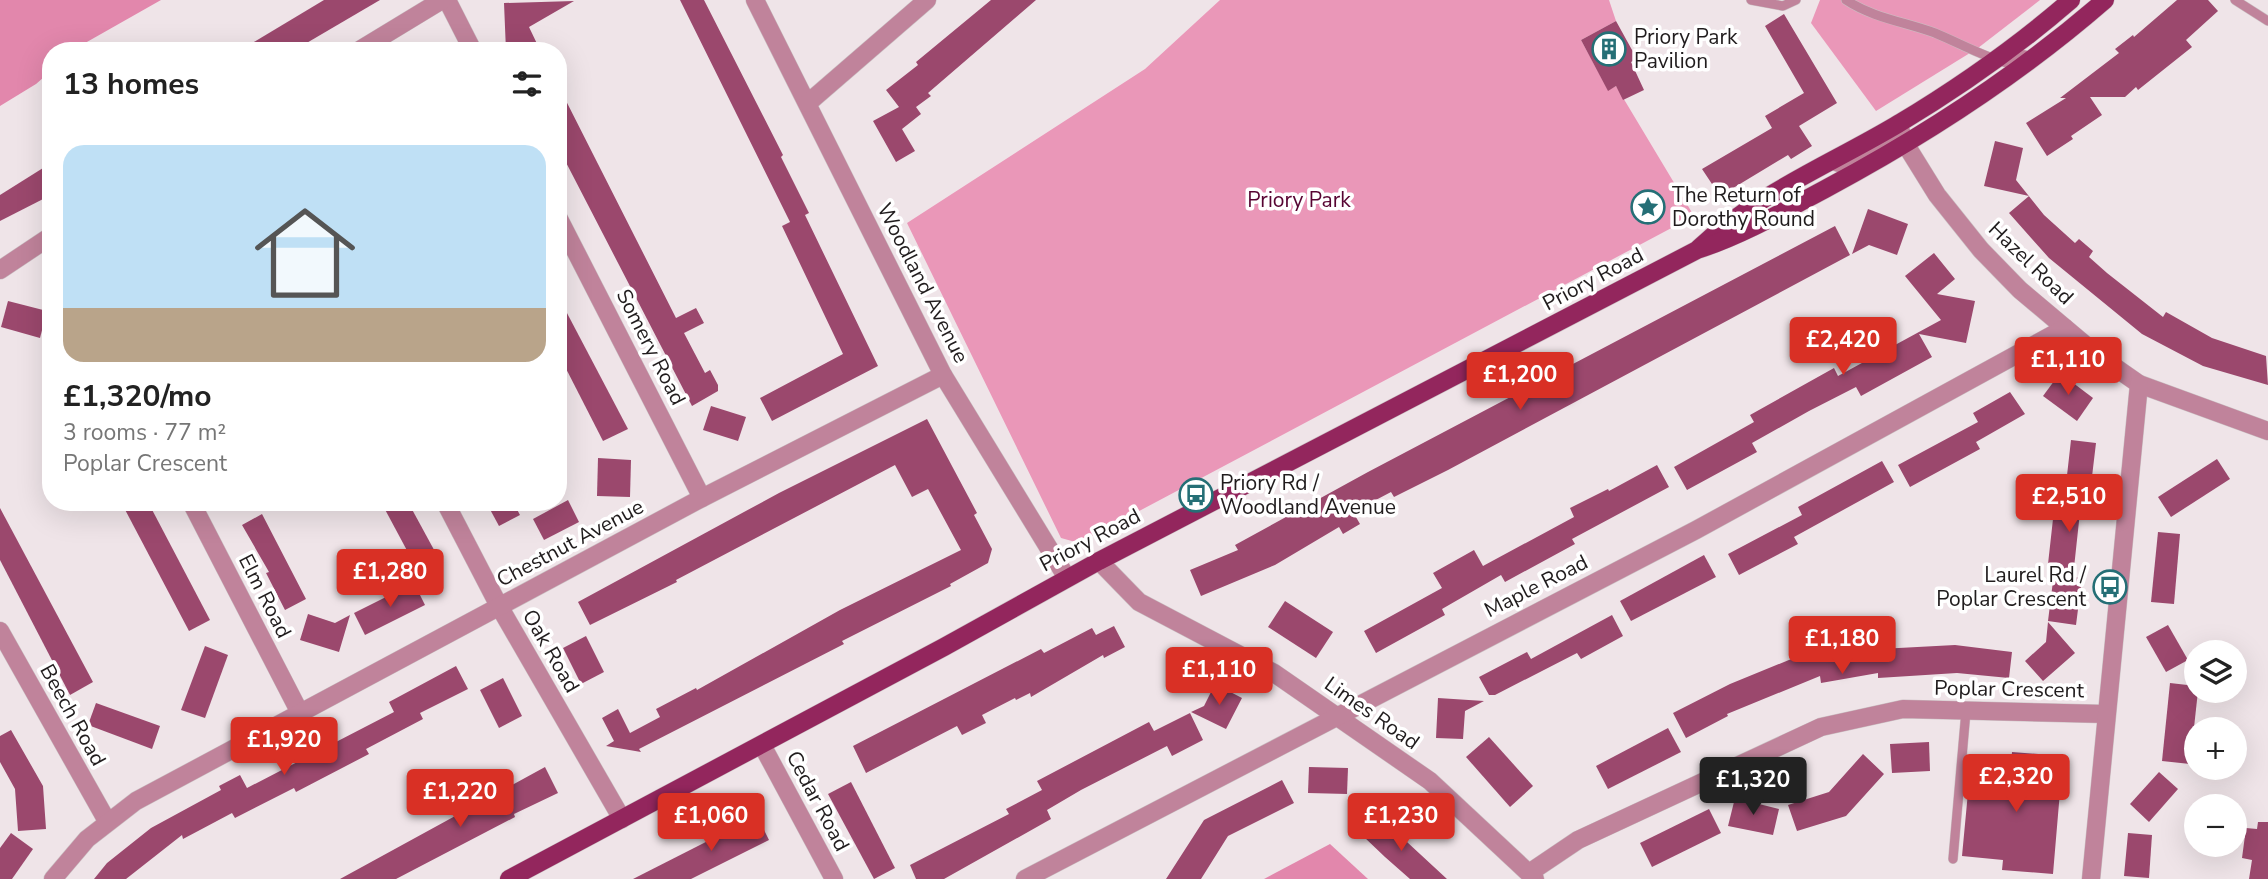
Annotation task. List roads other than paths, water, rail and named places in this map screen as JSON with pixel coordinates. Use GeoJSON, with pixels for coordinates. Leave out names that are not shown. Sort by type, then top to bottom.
{"type":"FeatureCollection","features":[{"type":"Feature","properties":{"kind":"main road","name":"Priory Road"},"geometry":{"type":"LineString","coordinates":[[1697,250],[1728,220],[1898,124],[1993,59],[2071,0]]}},
{"type":"Feature","properties":{"kind":"main road","name":"Priory Road"},"geometry":{"type":"LineString","coordinates":[[509,879],[1099,561],[1697,250],[1732,239],[1906,145],[2034,57],[2105,0]]}},
{"type":"Feature","properties":{"kind":"street"},"geometry":{"type":"LineString","coordinates":[[373,42],[445,0],[468,42]]}},
{"type":"Feature","properties":{"kind":"street","name":"Woodland Avenue"},"geometry":{"type":"LineString","coordinates":[[755,0],[943,375],[1067,578]]}},
{"type":"Feature","properties":{"kind":"street"},"geometry":{"type":"LineString","coordinates":[[808,103],[927,0]]}},
{"type":"Feature","properties":{"kind":"street","name":"Hazel Road"},"geometry":{"type":"LineString","coordinates":[[1898,124],[1906,145],[1937,195],[1982,250],[2020,290],[2065,328],[2139,384],[2268,431]]}},
{"type":"Feature","properties":{"kind":"street"},"geometry":{"type":"LineString","coordinates":[[1833,161],[1848,166],[1896,139],[1906,145]]}},
{"type":"Feature","properties":{"kind":"street","name":"Somery Road"},"geometry":{"type":"LineString","coordinates":[[567,235],[702,498]]}},
{"type":"Feature","properties":{"kind":"street"},"geometry":{"type":"LineString","coordinates":[[0,270],[42,242]]}},
{"type":"Feature","properties":{"kind":"street","name":"Maple Road"},"geometry":{"type":"LineString","coordinates":[[1025,879],[1696,530],[2065,328]]}},
{"type":"Feature","properties":{"kind":"street","name":"Chestnut Avenue"},"geometry":{"type":"LineString","coordinates":[[53,879],[107,821],[135,801],[702,498],[943,375]]}},
{"type":"Feature","properties":{"kind":"street"},"geometry":{"type":"LineString","coordinates":[[2091,879],[2139,384]]}},
{"type":"Feature","properties":{"kind":"street","name":"Elm Road"},"geometry":{"type":"LineString","coordinates":[[196,511],[299,711]]}},
{"type":"Feature","properties":{"kind":"street","name":"Oak Road"},"geometry":{"type":"LineString","coordinates":[[450,511],[499,606],[622,819]]}},
{"type":"Feature","properties":{"kind":"street","name":"Limes Road"},"geometry":{"type":"LineString","coordinates":[[1099,561],[1139,602],[1274,673],[1430,781],[1532,876]]}},
{"type":"Feature","properties":{"kind":"street","name":"Beech Road"},"geometry":{"type":"LineString","coordinates":[[0,631],[107,821]]}},
{"type":"Feature","properties":{"kind":"street","name":"Poplar Crescent"},"geometry":{"type":"LineString","coordinates":[[1532,876],[1578,840],[1821,727],[1903,709],[2106,714]]}},
{"type":"Feature","properties":{"kind":"street","name":"Cedar Road"},"geometry":{"type":"LineString","coordinates":[[762,745],[834,879]]}},
{"type":"Feature","properties":{"kind":"lane"},"geometry":{"type":"LineString","coordinates":[[1751,0],[1783,6],[1796,0]]}},
{"type":"Feature","properties":{"kind":"lane"},"geometry":{"type":"LineString","coordinates":[[1846,0],[1880,17],[1933,33],[1993,59],[2007,63],[2020,54],[2034,57]]}},
{"type":"Feature","properties":{"kind":"lane"},"geometry":{"type":"LineString","coordinates":[[2235,0],[2268,21]]}},
{"type":"Feature","properties":{"kind":"lane"},"geometry":{"type":"LineString","coordinates":[[1953,859],[1966,711]]}},
{"type":"Feature","properties":{"kind":"place","name":"Priory Park Pavilion"},"geometry":{"type":"Point","coordinates":[1609,49]}},
{"type":"Feature","properties":{"kind":"place","name":"The Return of Dorothy Round"},"geometry":{"type":"Point","coordinates":[1648,207]}},
{"type":"Feature","properties":{"kind":"place","name":"Priory Rd / Woodland Avenue"},"geometry":{"type":"Point","coordinates":[1196,495]}},
{"type":"Feature","properties":{"kind":"place","name":"Laurel Rd / Poplar Crescent"},"geometry":{"type":"Point","coordinates":[2110,587]}},
{"type":"Feature","properties":{"kind":"park label","name":"Priory Park"},"geometry":{"type":"Point","coordinates":[1299,200]}}]}
